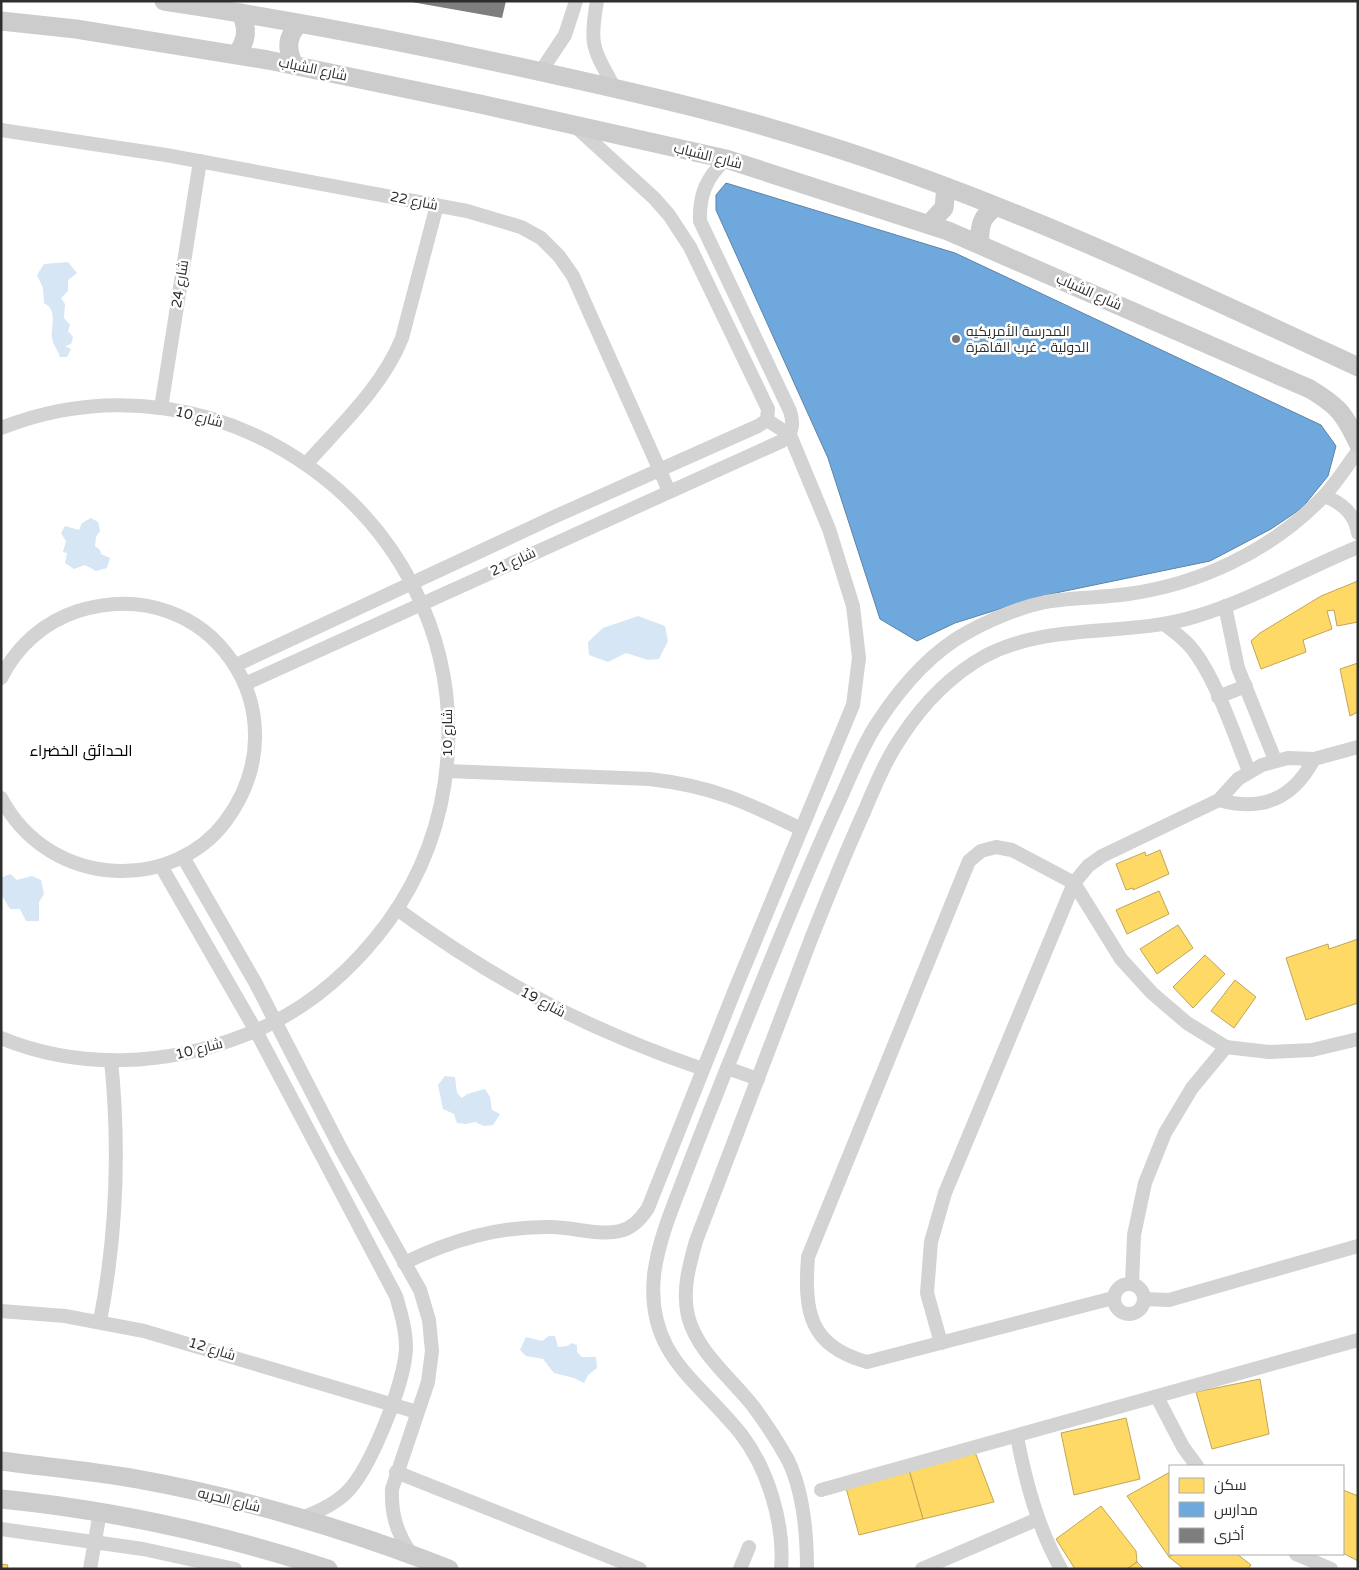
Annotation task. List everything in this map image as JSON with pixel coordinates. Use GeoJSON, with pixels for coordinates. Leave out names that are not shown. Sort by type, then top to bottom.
{"type":"FeatureCollection","features":[{"type":"Feature","properties":{"kind":"street"},"geometry":{"type":"LineString","coordinates":[[164,1],[241,13],[470,55],[684,103],[780,130],[946,187],[1038,222],[1358,367]]}},
{"type":"Feature","properties":{"kind":"street"},"geometry":{"type":"LineString","coordinates":[[541,71],[565,35],[576,1]]}},
{"type":"Feature","properties":{"kind":"street"},"geometry":{"type":"LineString","coordinates":[[597,1],[592,40],[594,50],[614,87]]}},
{"type":"Feature","properties":{"kind":"street"},"geometry":{"type":"LineString","coordinates":[[237,54],[245,41],[246,33],[241,13]]}},
{"type":"Feature","properties":{"kind":"street","name":"شارع الشباب"},"geometry":{"type":"LineString","coordinates":[[1,21],[76,29],[237,54],[574,124],[726,159],[930,224],[980,244],[1310,389],[1328,401],[1346,417],[1358,443]]}},
{"type":"Feature","properties":{"kind":"street"},"geometry":{"type":"LineString","coordinates":[[294,65],[288,47],[288,39],[298,24]]}},
{"type":"Feature","properties":{"kind":"street"},"geometry":{"type":"LineString","coordinates":[[404,1263],[461,1239],[491,1231],[553,1227],[609,1233],[630,1227],[639,1221],[648,1208],[801,829],[853,706],[859,658],[856,624],[847,586],[829,530],[786,438],[762,423],[768,409],[690,247],[673,221],[654,198],[574,124]]}},
{"type":"Feature","properties":{"kind":"street","name":"شارع 22"},"geometry":{"type":"LineString","coordinates":[[1,130],[200,161],[437,205],[521,227],[541,238],[559,256],[582,294],[669,491]]}},
{"type":"Feature","properties":{"kind":"street"},"geometry":{"type":"LineString","coordinates":[[726,159],[713,172],[704,187],[700,204],[700,221],[790,411],[792,427],[786,438]]}},
{"type":"Feature","properties":{"kind":"street","name":"شارع 24"},"geometry":{"type":"LineString","coordinates":[[161,408],[200,161]]}},
{"type":"Feature","properties":{"kind":"street"},"geometry":{"type":"LineString","coordinates":[[930,224],[944,208],[946,187]]}},
{"type":"Feature","properties":{"kind":"street"},"geometry":{"type":"LineString","coordinates":[[306,463],[346,420],[394,359],[402,338],[437,205]]}},
{"type":"Feature","properties":{"kind":"street"},"geometry":{"type":"LineString","coordinates":[[980,244],[979,231],[982,220],[988,211],[996,206]]}},
{"type":"Feature","properties":{"kind":"street","name":"شارع 10"},"geometry":{"type":"LineString","coordinates":[[1,428],[39,416],[72,409],[116,405],[161,408],[187,412],[238,427],[273,443],[306,463],[340,489],[370,520],[393,550],[412,583],[422,604],[436,644],[445,686],[449,728],[447,771],[440,807],[427,850],[397,909],[373,942],[344,973],[312,999],[276,1021],[221,1045],[185,1054],[148,1059],[74,1058],[37,1050],[1,1038]]}},
{"type":"Feature","properties":{"kind":"street","name":"شارع 21"},"geometry":{"type":"LineString","coordinates":[[236,665],[762,423]]}},
{"type":"Feature","properties":{"kind":"street","name":"شارع 21"},"geometry":{"type":"LineString","coordinates":[[245,684],[786,438]]}},
{"type":"Feature","properties":{"kind":"street"},"geometry":{"type":"LineString","coordinates":[[781,1569],[780,1532],[768,1487],[759,1465],[742,1435],[672,1358],[660,1332],[656,1314],[654,1273],[663,1234],[727,1068],[807,871],[876,725],[900,692],[936,654],[965,633],[1003,615],[1046,602],[1124,595],[1191,581],[1258,548],[1286,528],[1324,496],[1358,451]]}},
{"type":"Feature","properties":{"kind":"street"},"geometry":{"type":"LineString","coordinates":[[1324,496],[1341,504],[1348,511],[1358,533]]}},
{"type":"Feature","properties":{"kind":"street"},"geometry":{"type":"LineString","coordinates":[[807,1569],[804,1518],[800,1496],[788,1461],[753,1406],[701,1344],[688,1316],[685,1289],[688,1267],[696,1241],[834,880],[882,772],[900,738],[930,700],[956,674],[984,657],[1011,644],[1047,634],[1164,624],[1197,617],[1358,546]]}},
{"type":"Feature","properties":{"kind":"street"},"geometry":{"type":"LineString","coordinates":[[1,678],[9,663],[32,636],[63,616],[100,604],[139,604],[177,614],[210,635],[236,665],[245,684],[255,723],[254,763],[240,802],[216,834],[183,858],[161,866],[123,872],[104,871],[76,864],[50,852],[27,834],[9,813],[1,798]]}},
{"type":"Feature","properties":{"kind":"street"},"geometry":{"type":"LineString","coordinates":[[1225,606],[1238,668],[1276,760]]}},
{"type":"Feature","properties":{"kind":"street"},"geometry":{"type":"LineString","coordinates":[[1164,624],[1188,644],[1199,659],[1218,697],[1249,771]]}},
{"type":"Feature","properties":{"kind":"street"},"geometry":{"type":"LineString","coordinates":[[1218,697],[1246,686]]}},
{"type":"Feature","properties":{"kind":"street"},"geometry":{"type":"LineString","coordinates":[[941,1343],[927,1293],[931,1242],[945,1193],[1074,883],[1088,866],[1102,856],[1219,800],[1238,779],[1249,771],[1276,760],[1288,758],[1314,759],[1358,747]]}},
{"type":"Feature","properties":{"kind":"street"},"geometry":{"type":"LineString","coordinates":[[1219,800],[1235,805],[1251,805],[1282,796],[1306,774],[1314,759]]}},
{"type":"Feature","properties":{"kind":"street"},"geometry":{"type":"LineString","coordinates":[[447,771],[650,779],[682,782],[743,800],[801,829]]}},
{"type":"Feature","properties":{"kind":"street"},"geometry":{"type":"LineString","coordinates":[[1113,1298],[867,1362],[845,1356],[827,1343],[813,1324],[807,1302],[808,1256],[969,861],[981,851],[996,847],[1012,850],[1074,883],[1122,959],[1152,993],[1187,1023],[1226,1047],[1269,1052],[1312,1050],[1358,1039]]}},
{"type":"Feature","properties":{"kind":"street"},"geometry":{"type":"LineString","coordinates":[[183,858],[276,1021],[341,1149],[420,1290],[430,1328],[432,1351],[428,1382],[396,1472],[392,1489],[393,1515],[401,1539],[411,1554]]}},
{"type":"Feature","properties":{"kind":"street"},"geometry":{"type":"LineString","coordinates":[[161,866],[256,1031],[396,1296],[406,1333],[406,1350],[402,1378],[359,1478],[333,1504],[301,1518]]}},
{"type":"Feature","properties":{"kind":"street","name":"شارع 19"},"geometry":{"type":"LineString","coordinates":[[397,909],[445,944],[493,975],[544,1003],[622,1040],[703,1069]]}},
{"type":"Feature","properties":{"kind":"street"},"geometry":{"type":"LineString","coordinates":[[1132,1284],[1134,1235],[1145,1183],[1165,1134],[1192,1088],[1226,1047]]}},
{"type":"Feature","properties":{"kind":"street"},"geometry":{"type":"LineString","coordinates":[[100,1321],[116,1210],[117,1135],[111,1060]]}},
{"type":"Feature","properties":{"kind":"street"},"geometry":{"type":"LineString","coordinates":[[727,1068],[758,1079]]}},
{"type":"Feature","properties":{"kind":"street"},"geometry":{"type":"LineString","coordinates":[[1144,1299],[1169,1300],[1358,1246]]}},
{"type":"Feature","properties":{"kind":"street"},"geometry":{"type":"LineString","coordinates":[[1132,1284],[1142,1293],[1144,1299],[1136,1312],[1128,1314],[1120,1311],[1115,1306],[1113,1298],[1116,1290],[1123,1285],[1132,1284]]}},
{"type":"Feature","properties":{"kind":"street","name":"شارع 12"},"geometry":{"type":"LineString","coordinates":[[1,1311],[100,1321],[188,1342],[418,1412]]}},
{"type":"Feature","properties":{"kind":"street"},"geometry":{"type":"LineString","coordinates":[[821,1490],[1017,1437],[1358,1340]]}},
{"type":"Feature","properties":{"kind":"street"},"geometry":{"type":"LineString","coordinates":[[1157,1397],[1182,1448],[1195,1465]]}},
{"type":"Feature","properties":{"kind":"street"},"geometry":{"type":"LineString","coordinates":[[1017,1437],[1025,1479],[1038,1519],[1061,1569]]}},
{"type":"Feature","properties":{"kind":"street","name":"شارع الحريه"},"geometry":{"type":"LineString","coordinates":[[1,1461],[137,1479],[301,1518],[411,1554],[450,1569]]}},
{"type":"Feature","properties":{"kind":"street"},"geometry":{"type":"LineString","coordinates":[[396,1472],[640,1569]]}},
{"type":"Feature","properties":{"kind":"street"},"geometry":{"type":"LineString","coordinates":[[1,1498],[100,1512],[225,1538],[328,1569]]}},
{"type":"Feature","properties":{"kind":"street"},"geometry":{"type":"LineString","coordinates":[[90,1569],[93,1542],[100,1512]]}},
{"type":"Feature","properties":{"kind":"street"},"geometry":{"type":"LineString","coordinates":[[922,1569],[1038,1519]]}},
{"type":"Feature","properties":{"kind":"street"},"geometry":{"type":"LineString","coordinates":[[1,1530],[174,1555],[234,1569]]}},
{"type":"Feature","properties":{"kind":"street"},"geometry":{"type":"LineString","coordinates":[[740,1569],[749,1547]]}},
{"type":"Feature","properties":{"kind":"street"},"geometry":{"type":"LineString","coordinates":[[1298,1555],[1331,1569]]}},
{"type":"Feature","properties":{"kind":"water"},"geometry":{"type":"Polygon","coordinates":[[[68,262],[77,273],[68,280],[68,291],[61,298],[65,304],[64,318],[70,325],[68,331],[73,337],[71,344],[65,346],[71,349],[67,357],[60,357],[52,338],[53,319],[51,310],[44,303],[43,288],[37,275],[44,264],[68,262]]]}},
{"type":"Feature","properties":{"kind":"water"},"geometry":{"type":"Polygon","coordinates":[[[91,518],[98,522],[100,531],[96,537],[95,546],[100,550],[101,554],[110,558],[107,568],[96,571],[85,565],[74,569],[65,563],[67,553],[63,552],[66,541],[61,533],[65,526],[79,530],[82,523],[91,518]]]}},
{"type":"Feature","properties":{"kind":"water"},"geometry":{"type":"Polygon","coordinates":[[[638,616],[665,626],[668,641],[659,659],[648,660],[626,653],[608,662],[589,655],[588,642],[603,628],[638,616]]]}},
{"type":"Feature","properties":{"kind":"water"},"geometry":{"type":"Polygon","coordinates":[[[10,874],[17,880],[32,876],[41,880],[44,894],[39,902],[39,921],[26,921],[20,909],[10,909],[1,894],[1,878],[10,874]]]}},
{"type":"Feature","properties":{"kind":"water"},"geometry":{"type":"Polygon","coordinates":[[[445,1076],[455,1077],[457,1093],[462,1098],[467,1094],[485,1089],[490,1097],[492,1110],[500,1114],[493,1125],[484,1126],[475,1122],[457,1123],[454,1114],[443,1109],[438,1085],[445,1076]]]}},
{"type":"Feature","properties":{"kind":"water"},"geometry":{"type":"Polygon","coordinates":[[[549,1336],[555,1336],[558,1347],[568,1346],[571,1343],[577,1345],[577,1352],[582,1357],[596,1357],[597,1368],[588,1375],[584,1383],[574,1378],[554,1373],[543,1359],[526,1356],[520,1350],[526,1337],[542,1341],[549,1336]]]}},
{"type":"Feature","properties":{"kind":"building: سكن"},"geometry":{"type":"Polygon","coordinates":[[[1358,581],[1358,622],[1337,626],[1334,610],[1327,611],[1332,629],[1303,640],[1306,652],[1261,669],[1251,641],[1260,633],[1321,596],[1358,581]]]}},
{"type":"Feature","properties":{"kind":"building: سكن"},"geometry":{"type":"Polygon","coordinates":[[[1358,663],[1358,712],[1350,716],[1340,669],[1358,663]]]}},
{"type":"Feature","properties":{"kind":"building: سكن"},"geometry":{"type":"Polygon","coordinates":[[[1160,850],[1169,874],[1133,890],[1133,888],[1126,890],[1116,864],[1145,852],[1146,856],[1160,850]]]}},
{"type":"Feature","properties":{"kind":"building: سكن"},"geometry":{"type":"Polygon","coordinates":[[[1159,891],[1169,914],[1127,934],[1116,910],[1159,891]]]}},
{"type":"Feature","properties":{"kind":"building: سكن"},"geometry":{"type":"Polygon","coordinates":[[[1178,925],[1193,948],[1157,974],[1140,949],[1178,925]]]}},
{"type":"Feature","properties":{"kind":"building: سكن"},"geometry":{"type":"Polygon","coordinates":[[[1358,939],[1358,1003],[1306,1020],[1286,958],[1328,944],[1329,949],[1358,939]]]}},
{"type":"Feature","properties":{"kind":"building: سكن"},"geometry":{"type":"Polygon","coordinates":[[[1205,955],[1225,974],[1193,1008],[1173,987],[1205,955]]]}},
{"type":"Feature","properties":{"kind":"building: سكن"},"geometry":{"type":"Polygon","coordinates":[[[1235,980],[1256,997],[1234,1028],[1211,1011],[1235,980]]]}},
{"type":"Feature","properties":{"kind":"building: سكن"},"geometry":{"type":"Polygon","coordinates":[[[1260,1379],[1269,1434],[1212,1449],[1196,1392],[1260,1379]]]}},
{"type":"Feature","properties":{"kind":"building: سكن"},"geometry":{"type":"Polygon","coordinates":[[[1126,1418],[1140,1479],[1074,1495],[1061,1433],[1126,1418]]]}},
{"type":"Feature","properties":{"kind":"building: سكن"},"geometry":{"type":"Polygon","coordinates":[[[975,1452],[994,1502],[923,1519],[909,1470],[975,1452]]]}},
{"type":"Feature","properties":{"kind":"building: سكن"},"geometry":{"type":"Polygon","coordinates":[[[909,1470],[923,1519],[859,1535],[846,1488],[909,1470]]]}},
{"type":"Feature","properties":{"kind":"building: سكن"},"geometry":{"type":"Polygon","coordinates":[[[1169,1473],[1169,1555],[1172,1555],[1169,1557],[1127,1496],[1169,1473]]]}},
{"type":"Feature","properties":{"kind":"building: سكن"},"geometry":{"type":"Polygon","coordinates":[[[1344,1490],[1358,1496],[1358,1561],[1344,1554],[1344,1490]]]}},
{"type":"Feature","properties":{"kind":"building: سكن"},"geometry":{"type":"Polygon","coordinates":[[[1101,1506],[1136,1551],[1137,1562],[1127,1569],[1075,1569],[1056,1539],[1101,1506]]]}},
{"type":"Feature","properties":{"kind":"building: سكن"},"geometry":{"type":"Polygon","coordinates":[[[1172,1555],[1238,1555],[1251,1565],[1248,1569],[1184,1569],[1169,1557],[1172,1555]]]}},
{"type":"Feature","properties":{"kind":"building: سكن"},"geometry":{"type":"Polygon","coordinates":[[[1137,1562],[1144,1569],[1127,1569],[1137,1562]]]}},
{"type":"Feature","properties":{"kind":"building: سكن"},"geometry":{"type":"Polygon","coordinates":[[[1,1564],[8,1565],[7,1569],[1,1569],[1,1564]]]}},
{"type":"Feature","properties":{"kind":"building: مدارس","name":"المدرسة الأمريكيه الدولية - غرب القاهرة"},"geometry":{"type":"Polygon","coordinates":[[[726,183],[955,253],[1321,425],[1336,446],[1328,476],[1302,508],[1271,529],[1210,561],[1041,596],[955,623],[917,641],[880,619],[828,458],[716,210],[716,195],[726,183]]]}},
{"type":"Feature","properties":{"kind":"building: أخرى"},"geometry":{"type":"Polygon","coordinates":[[[406,1],[506,1],[502,18],[406,1]]]}},
{"type":"Feature","properties":{"kind":"place","name":"المدرسة الأمريكيه الدولية - غرب القاهرة"},"geometry":{"type":"Point","coordinates":[956,339]}},
{"type":"Feature","properties":{"kind":"district","name":"الحدائق الخضراء"},"geometry":{"type":"Point","coordinates":[81,751]}}]}
